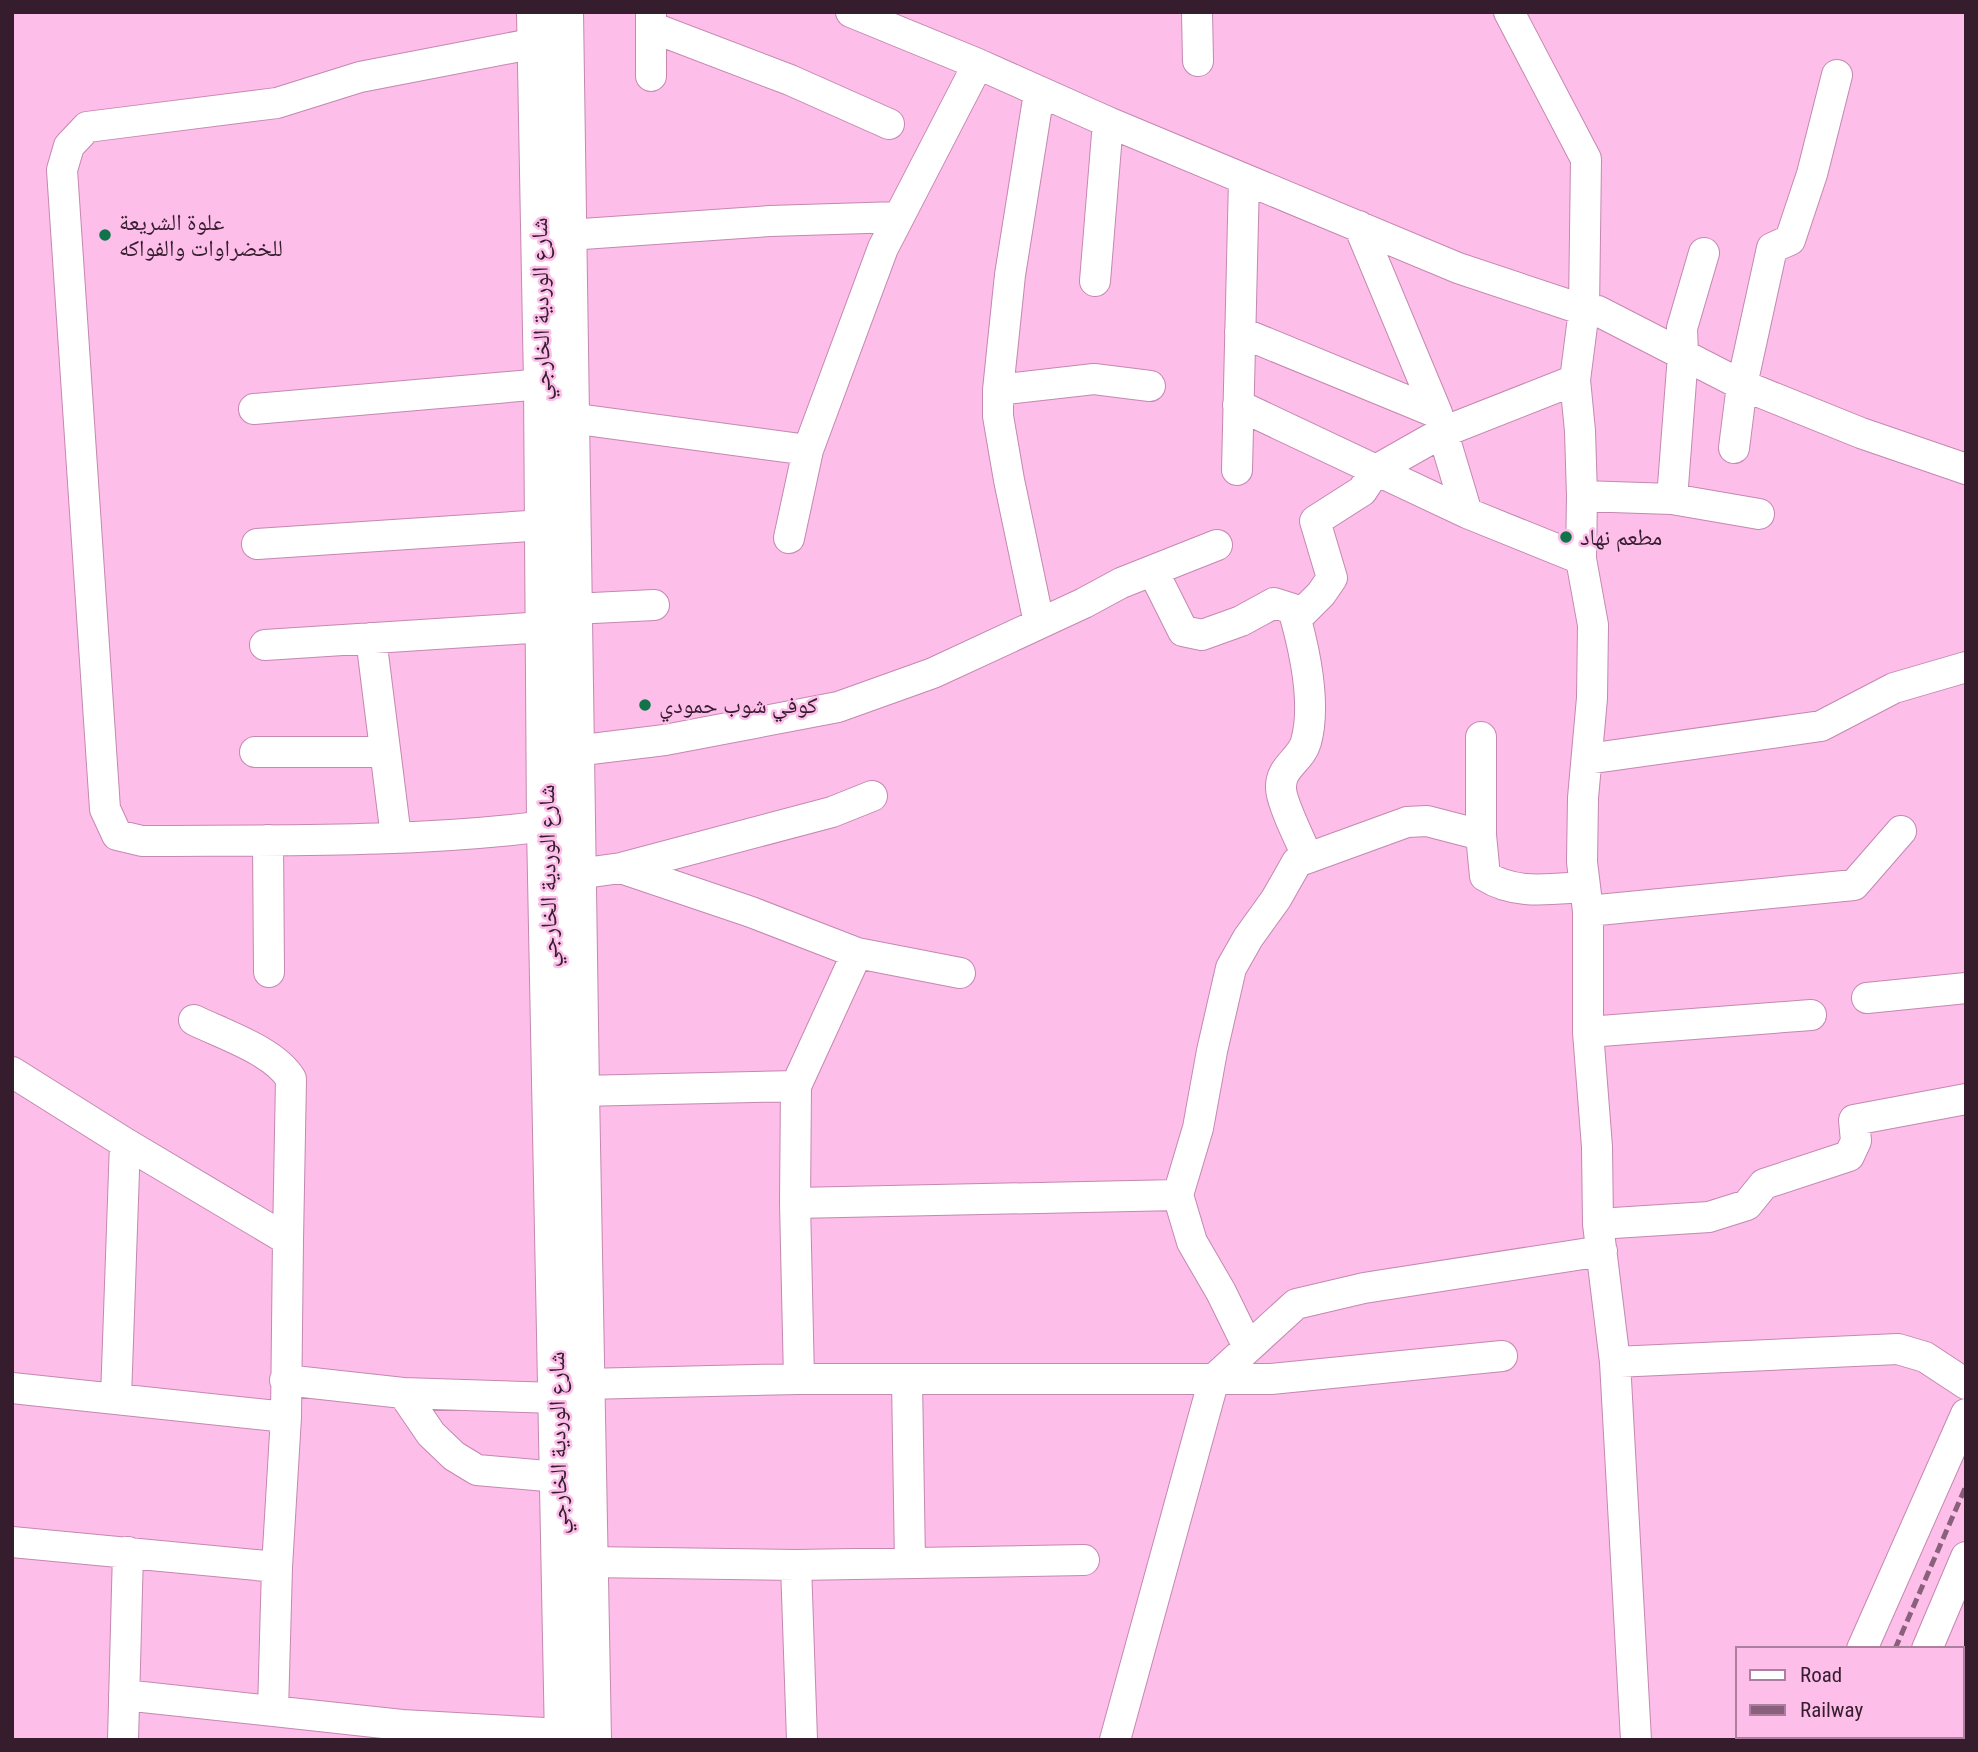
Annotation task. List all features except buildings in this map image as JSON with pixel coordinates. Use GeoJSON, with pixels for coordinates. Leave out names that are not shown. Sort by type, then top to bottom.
{"type":"FeatureCollection","features":[{"type":"Feature","properties":{"kind":"main road","name":"شارع الوردية الخارجي"},"geometry":{"type":"LineString","coordinates":[[564,12],[570,418],[547,826],[568,1206],[571,1391],[588,1562],[573,1738]]}},
{"type":"Feature","properties":{"kind":"main road","name":"شارع الوردية الخارجي"},"geometry":{"type":"LineString","coordinates":[[536,27],[544,525],[559,618],[575,751],[580,1091],[568,1206]]}},
{"type":"Feature","properties":{"kind":"main road","name":"شارع الوردية الخارجي"},"geometry":{"type":"LineString","coordinates":[[571,1391],[558,1477],[573,1738]]}},
{"type":"Feature","properties":{"kind":"street"},"geometry":{"type":"LineString","coordinates":[[851,12],[1458,268],[1584,310],[1598,312],[1742,385],[1861,433],[1966,469]]}},
{"type":"Feature","properties":{"kind":"street"},"geometry":{"type":"LineString","coordinates":[[1197,12],[1198,61]]}},
{"type":"Feature","properties":{"kind":"street"},"geometry":{"type":"LineString","coordinates":[[1509,12],[1586,159],[1584,310],[1575,380],[1580,431],[1581,559],[1593,625],[1592,698],[1583,798],[1588,1032],[1597,1147],[1600,1238],[1615,1362],[1636,1740]]}},
{"type":"Feature","properties":{"kind":"street"},"geometry":{"type":"LineString","coordinates":[[651,76],[651,20],[889,124]]}},
{"type":"Feature","properties":{"kind":"street"},"geometry":{"type":"LineString","coordinates":[[536,27],[277,103],[87,127],[69,146],[62,170],[106,809],[117,835],[142,841],[268,840],[473,834],[547,826]]}},
{"type":"Feature","properties":{"kind":"street"},"geometry":{"type":"LineString","coordinates":[[789,538],[808,450],[883,248],[978,64]]}},
{"type":"Feature","properties":{"kind":"street"},"geometry":{"type":"LineString","coordinates":[[1734,448],[1742,385],[1772,248],[1790,240],[1812,174],[1837,75]]}},
{"type":"Feature","properties":{"kind":"street"},"geometry":{"type":"LineString","coordinates":[[1039,623],[1009,480],[998,416],[998,390],[1010,275],[1040,93]]}},
{"type":"Feature","properties":{"kind":"street"},"geometry":{"type":"LineString","coordinates":[[1094,281],[1108,122]]}},
{"type":"Feature","properties":{"kind":"street"},"geometry":{"type":"LineString","coordinates":[[1237,470],[1244,178]]}},
{"type":"Feature","properties":{"kind":"street"},"geometry":{"type":"LineString","coordinates":[[568,236],[769,222],[900,217]]}},
{"type":"Feature","properties":{"kind":"street"},"geometry":{"type":"LineString","coordinates":[[1359,226],[1440,422],[1467,513]]}},
{"type":"Feature","properties":{"kind":"street"},"geometry":{"type":"LineString","coordinates":[[1672,499],[1683,355],[1682,328],[1704,253]]}},
{"type":"Feature","properties":{"kind":"street"},"geometry":{"type":"LineString","coordinates":[[1240,332],[1440,422]]}},
{"type":"Feature","properties":{"kind":"street"},"geometry":{"type":"LineString","coordinates":[[998,390],[1094,379],[1150,386]]}},
{"type":"Feature","properties":{"kind":"street"},"geometry":{"type":"LineString","coordinates":[[1296,618],[1332,579],[1315,521],[1362,491],[1376,470],[1440,422],[1575,380]]}},
{"type":"Feature","properties":{"kind":"street"},"geometry":{"type":"LineString","coordinates":[[254,410],[543,384]]}},
{"type":"Feature","properties":{"kind":"street"},"geometry":{"type":"LineString","coordinates":[[1238,405],[1467,513],[1581,559]]}},
{"type":"Feature","properties":{"kind":"street"},"geometry":{"type":"LineString","coordinates":[[570,418],[808,450]]}},
{"type":"Feature","properties":{"kind":"street"},"geometry":{"type":"LineString","coordinates":[[1582,496],[1672,499],[1759,514]]}},
{"type":"Feature","properties":{"kind":"street"},"geometry":{"type":"LineString","coordinates":[[257,544],[544,525]]}},
{"type":"Feature","properties":{"kind":"street"},"geometry":{"type":"LineString","coordinates":[[575,751],[665,740],[838,707],[933,673],[1121,583],[1217,545]]}},
{"type":"Feature","properties":{"kind":"street"},"geometry":{"type":"LineString","coordinates":[[1153,571],[1183,631],[1202,635],[1241,621],[1274,603],[1293,609],[1306,654],[1308,721],[1305,744],[1283,773],[1280,790],[1308,858]]}},
{"type":"Feature","properties":{"kind":"street"},"geometry":{"type":"LineString","coordinates":[[265,645],[372,638],[654,605]]}},
{"type":"Feature","properties":{"kind":"street"},"geometry":{"type":"LineString","coordinates":[[372,638],[396,837]]}},
{"type":"Feature","properties":{"kind":"street"},"geometry":{"type":"LineString","coordinates":[[1587,759],[1821,726],[1894,688],[1966,667]]}},
{"type":"Feature","properties":{"kind":"street"},"geometry":{"type":"LineString","coordinates":[[1481,737],[1481,835],[1485,876],[1499,885],[1586,899],[1854,885],[1901,831]]}},
{"type":"Feature","properties":{"kind":"street"},"geometry":{"type":"LineString","coordinates":[[255,752],[385,752]]}},
{"type":"Feature","properties":{"kind":"street"},"geometry":{"type":"LineString","coordinates":[[577,874],[621,868],[832,812],[872,796]]}},
{"type":"Feature","properties":{"kind":"street"},"geometry":{"type":"LineString","coordinates":[[1248,1347],[1192,1242],[1178,1195],[1198,1128],[1231,968],[1297,862],[1407,822],[1427,821],[1481,835]]}},
{"type":"Feature","properties":{"kind":"street"},"geometry":{"type":"LineString","coordinates":[[268,840],[269,972]]}},
{"type":"Feature","properties":{"kind":"street"},"geometry":{"type":"LineString","coordinates":[[621,868],[751,912],[858,953],[960,973]]}},
{"type":"Feature","properties":{"kind":"street"},"geometry":{"type":"LineString","coordinates":[[799,1378],[795,1203],[796,1086],[858,953]]}},
{"type":"Feature","properties":{"kind":"street"},"geometry":{"type":"LineString","coordinates":[[1867,998],[1966,988]]}},
{"type":"Feature","properties":{"kind":"street"},"geometry":{"type":"LineString","coordinates":[[1588,1032],[1811,1016]]}},
{"type":"Feature","properties":{"kind":"street"},"geometry":{"type":"LineString","coordinates":[[194,1020],[270,1057],[284,1067],[290,1079],[286,1417],[276,1567],[273,1711]]}},
{"type":"Feature","properties":{"kind":"street"},"geometry":{"type":"LineString","coordinates":[[12,1072],[288,1240]]}},
{"type":"Feature","properties":{"kind":"street"},"geometry":{"type":"LineString","coordinates":[[580,1091],[796,1086]]}},
{"type":"Feature","properties":{"kind":"street"},"geometry":{"type":"LineString","coordinates":[[1115,1740],[1214,1379],[1296,1304],[1709,1217],[1747,1205],[1764,1184],[1849,1156],[1856,1141],[1854,1120],[1966,1099]]}},
{"type":"Feature","properties":{"kind":"street"},"geometry":{"type":"LineString","coordinates":[[116,1398],[125,1143]]}},
{"type":"Feature","properties":{"kind":"street"},"geometry":{"type":"LineString","coordinates":[[795,1203],[1178,1195]]}},
{"type":"Feature","properties":{"kind":"street"},"geometry":{"type":"LineString","coordinates":[[1615,1362],[1898,1349],[1925,1357],[1966,1384]]}},
{"type":"Feature","properties":{"kind":"street"},"geometry":{"type":"LineString","coordinates":[[285,1380],[403,1393],[571,1391],[799,1378],[1271,1379],[1502,1356]]}},
{"type":"Feature","properties":{"kind":"street"},"geometry":{"type":"LineString","coordinates":[[907,1380],[909,1563]]}},
{"type":"Feature","properties":{"kind":"street"},"geometry":{"type":"LineString","coordinates":[[12,1388],[286,1417]]}},
{"type":"Feature","properties":{"kind":"street"},"geometry":{"type":"LineString","coordinates":[[403,1393],[431,1434],[454,1456],[477,1470],[558,1477]]}},
{"type":"Feature","properties":{"kind":"street"},"geometry":{"type":"LineString","coordinates":[[1864,1647],[1966,1413]]}},
{"type":"Feature","properties":{"kind":"street"},"geometry":{"type":"LineString","coordinates":[[12,1542],[276,1567]]}},
{"type":"Feature","properties":{"kind":"street"},"geometry":{"type":"LineString","coordinates":[[123,1740],[128,1552]]}},
{"type":"Feature","properties":{"kind":"street"},"geometry":{"type":"LineString","coordinates":[[1928,1647],[1966,1557]]}},
{"type":"Feature","properties":{"kind":"street"},"geometry":{"type":"LineString","coordinates":[[588,1562],[796,1565],[1084,1560]]}},
{"type":"Feature","properties":{"kind":"street"},"geometry":{"type":"LineString","coordinates":[[796,1565],[802,1740]]}},
{"type":"Feature","properties":{"kind":"street"},"geometry":{"type":"LineString","coordinates":[[124,1695],[273,1711],[402,1732],[573,1738]]}},
{"type":"Feature","properties":{"kind":"railway"},"geometry":{"type":"LineString","coordinates":[[1896,1647],[1966,1486]]}},
{"type":"Feature","properties":{"kind":"place","name":"علوة الشريعة للخضراوات والفواكه"},"geometry":{"type":"Point","coordinates":[105,235]}},
{"type":"Feature","properties":{"kind":"place","name":"مطعم نهاد"},"geometry":{"type":"Point","coordinates":[1566,537]}},
{"type":"Feature","properties":{"kind":"place","name":"كوفي شوب حمودي"},"geometry":{"type":"Point","coordinates":[645,705]}}]}
